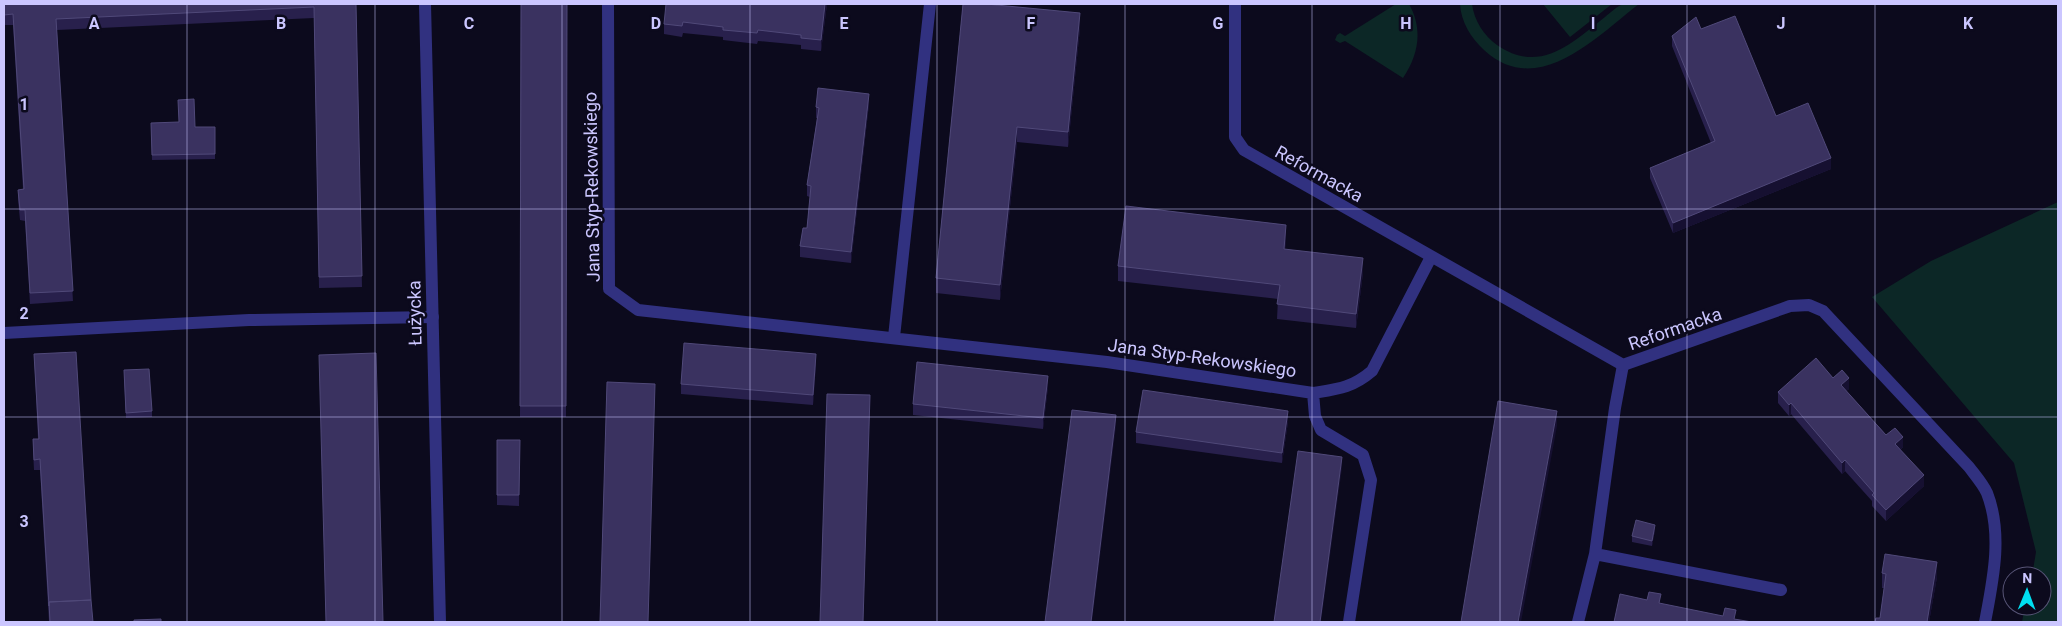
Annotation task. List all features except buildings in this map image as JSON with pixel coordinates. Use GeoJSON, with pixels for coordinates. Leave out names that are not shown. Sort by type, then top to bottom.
{"type":"FeatureCollection","features":[{"type":"Feature","properties":{"kind":"street","name":"Łużycka"},"geometry":{"type":"LineString","coordinates":[[425,4],[440,622]]}},
{"type":"Feature","properties":{"kind":"street","name":"Jana Styp-Rekowskiego"},"geometry":{"type":"LineString","coordinates":[[608,4],[609,289],[638,310],[1107,362],[1313,393],[1358,383],[1372,371],[1431,256]]}},
{"type":"Feature","properties":{"kind":"street"},"geometry":{"type":"LineString","coordinates":[[894,337],[930,4]]}},
{"type":"Feature","properties":{"kind":"street","name":"Reformacka"},"geometry":{"type":"LineString","coordinates":[[1235,4],[1235,137],[1244,150],[1623,365],[1790,306],[1809,305],[1823,311],[1969,467],[1986,491],[1993,515],[1996,543],[1993,579],[1985,622]]}},
{"type":"Feature","properties":{"kind":"street"},"geometry":{"type":"LineString","coordinates":[[4,333],[249,320],[433,317]]}},
{"type":"Feature","properties":{"kind":"street"},"geometry":{"type":"LineString","coordinates":[[1578,622],[1595,554],[1623,365]]}},
{"type":"Feature","properties":{"kind":"street"},"geometry":{"type":"LineString","coordinates":[[1313,393],[1315,416],[1321,430],[1363,455],[1372,480],[1349,622]]}},
{"type":"Feature","properties":{"kind":"street"},"geometry":{"type":"LineString","coordinates":[[1595,554],[1781,590]]}},
{"type":"Feature","properties":{"kind":"green space"},"geometry":{"type":"Polygon","coordinates":[[[1396,4],[1409,4],[1416,23],[1417,32],[1416,51],[1403,78],[1345,41],[1340,43],[1335,40],[1340,33],[1345,36],[1396,4]]]}},
{"type":"Feature","properties":{"kind":"green space"},"geometry":{"type":"Polygon","coordinates":[[[1460,4],[1472,4],[1477,22],[1497,45],[1527,57],[1555,52],[1580,37],[1619,6],[1639,4],[1605,32],[1566,58],[1546,66],[1525,68],[1504,64],[1484,50],[1468,29],[1462,17],[1460,4]]]}},
{"type":"Feature","properties":{"kind":"green space"},"geometry":{"type":"Polygon","coordinates":[[[1543,4],[1612,4],[1570,37],[1543,4]]]}},
{"type":"Feature","properties":{"kind":"green space"},"geometry":{"type":"Polygon","coordinates":[[[2058,202],[2058,622],[2022,622],[2023,616],[2052,616],[2052,566],[2034,566],[2036,552],[2014,463],[1872,297],[1931,261],[2058,202]]]}}]}
